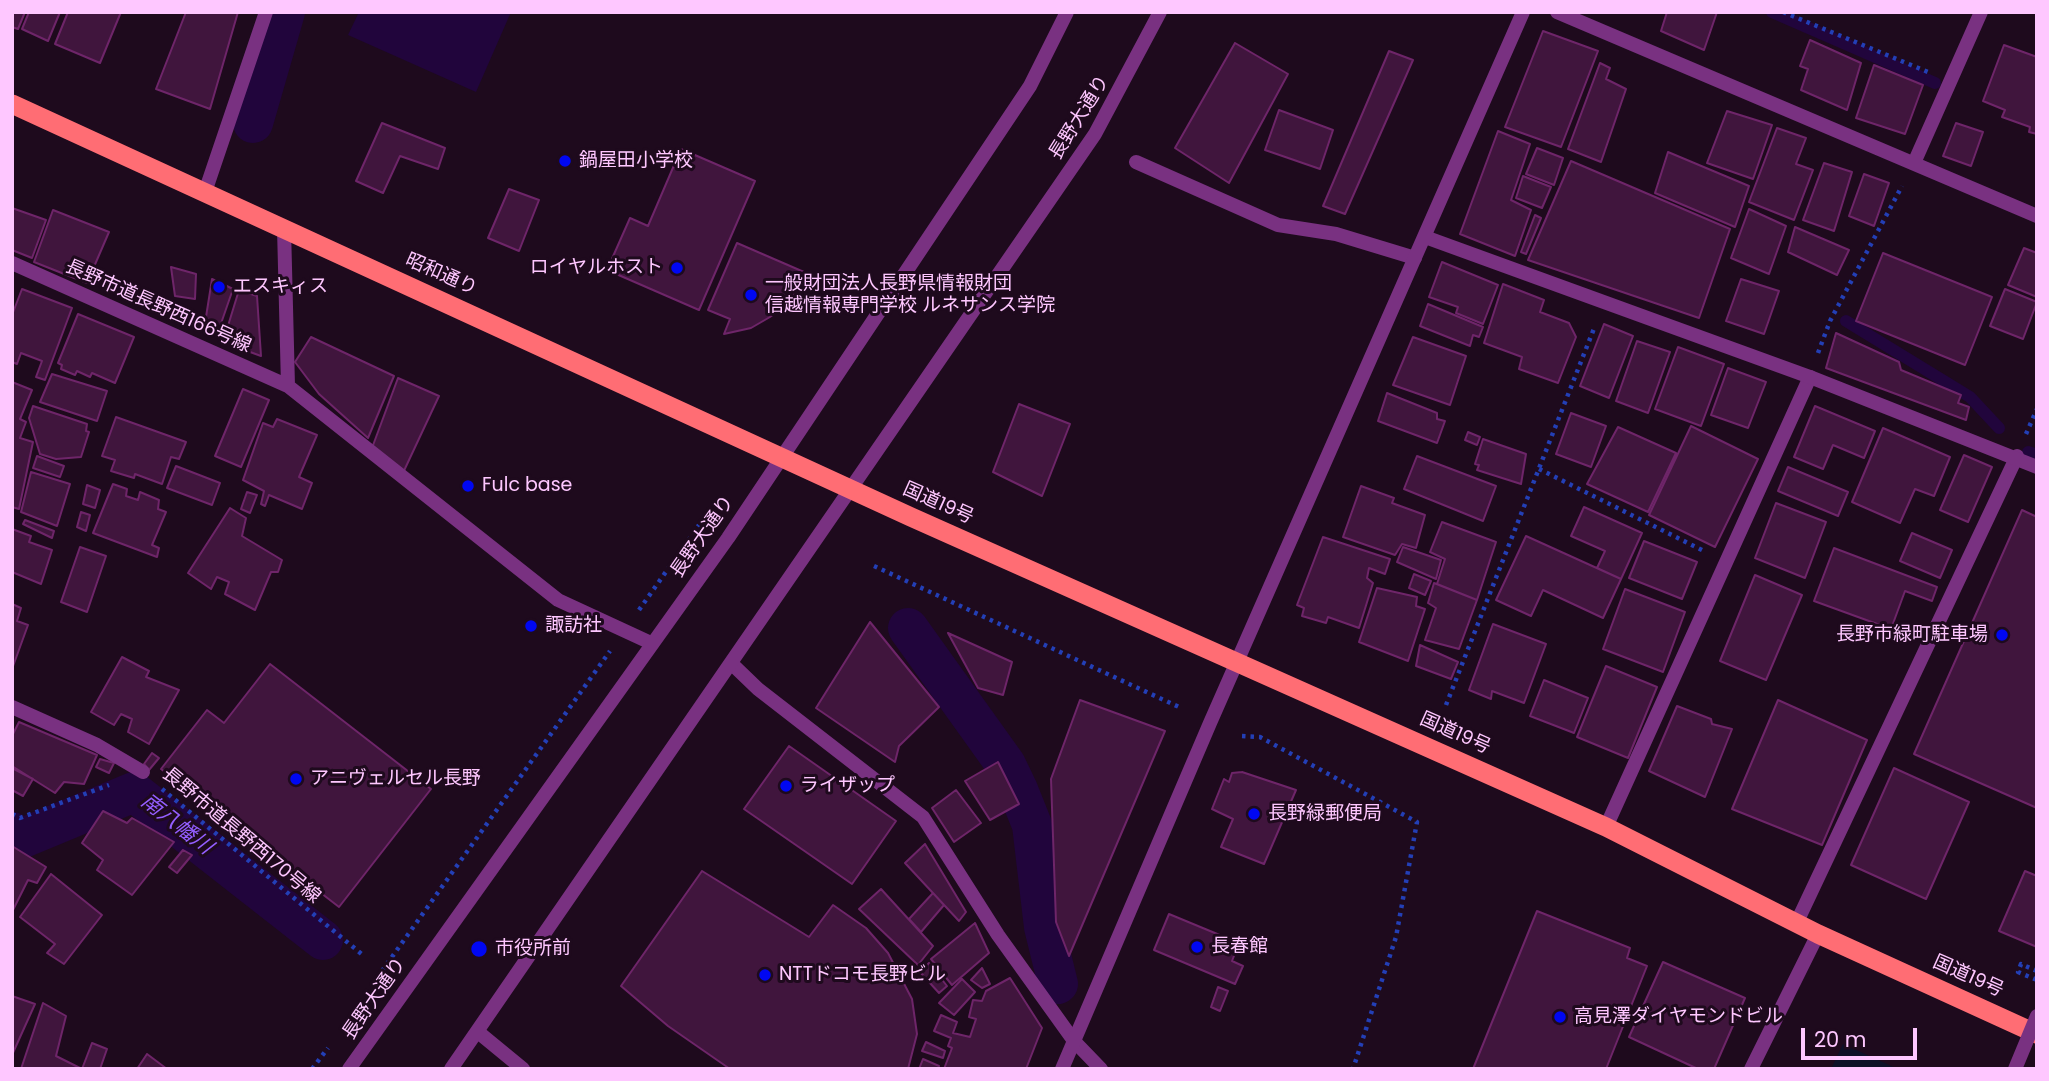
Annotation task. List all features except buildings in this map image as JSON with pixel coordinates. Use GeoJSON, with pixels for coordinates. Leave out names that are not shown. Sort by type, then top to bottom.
{"type":"FeatureCollection","features":[{"type":"Feature","properties":{"kind":"highway","name":"昭和通り"},"geometry":{"type":"LineString","coordinates":[[12,104],[850,488]]}},
{"type":"Feature","properties":{"kind":"highway","name":"国道19号"},"geometry":{"type":"LineString","coordinates":[[850,488],[1606,827],[1796,924],[2037,1034]]}},
{"type":"Feature","properties":{"kind":"street"},"geometry":{"type":"LineString","coordinates":[[205,192],[266,12]]}},
{"type":"Feature","properties":{"kind":"street","name":"長野大通り"},"geometry":{"type":"LineString","coordinates":[[349,1069],[728,538],[1030,86],[1067,12]]}},
{"type":"Feature","properties":{"kind":"street","name":"長野大通り"},"geometry":{"type":"LineString","coordinates":[[451,1069],[1095,134],[1160,12]]}},
{"type":"Feature","properties":{"kind":"street"},"geometry":{"type":"LineString","coordinates":[[1062,1069],[1522,12]]}},
{"type":"Feature","properties":{"kind":"street"},"geometry":{"type":"LineString","coordinates":[[1557,12],[2037,216]]}},
{"type":"Feature","properties":{"kind":"street"},"geometry":{"type":"LineString","coordinates":[[1914,163],[1981,12]]}},
{"type":"Feature","properties":{"kind":"street"},"geometry":{"type":"LineString","coordinates":[[1136,162],[1278,225],[1336,234],[1415,258]]}},
{"type":"Feature","properties":{"kind":"street"},"geometry":{"type":"LineString","coordinates":[[284,228],[288,386]]}},
{"type":"Feature","properties":{"kind":"street"},"geometry":{"type":"LineString","coordinates":[[1425,237],[1810,377],[2017,456],[2037,467]]}},
{"type":"Feature","properties":{"kind":"street","name":"長野市道長野西166号線"},"geometry":{"type":"LineString","coordinates":[[12,263],[288,386],[558,600],[651,643]]}},
{"type":"Feature","properties":{"kind":"street"},"geometry":{"type":"LineString","coordinates":[[1606,827],[1810,377]]}},
{"type":"Feature","properties":{"kind":"street"},"geometry":{"type":"LineString","coordinates":[[1796,924],[2017,456]]}},
{"type":"Feature","properties":{"kind":"street"},"geometry":{"type":"LineString","coordinates":[[732,664],[758,689],[923,817],[998,935],[1074,1041],[1101,1069]]}},
{"type":"Feature","properties":{"kind":"street"},"geometry":{"type":"LineString","coordinates":[[12,707],[97,745],[143,772]]}},
{"type":"Feature","properties":{"kind":"street"},"geometry":{"type":"LineString","coordinates":[[1751,1069],[1818,934]]}},
{"type":"Feature","properties":{"kind":"street"},"geometry":{"type":"LineString","coordinates":[[2015,1069],[2037,1016]]}},
{"type":"Feature","properties":{"kind":"street"},"geometry":{"type":"LineString","coordinates":[[478,1031],[523,1069]]}},
{"type":"Feature","properties":{"kind":"path"},"geometry":{"type":"LineString","coordinates":[[1783,12],[1950,82]]}},
{"type":"Feature","properties":{"kind":"path"},"geometry":{"type":"LineString","coordinates":[[1810,377],[1830,321],[1914,163]]}},
{"type":"Feature","properties":{"kind":"path"},"geometry":{"type":"LineString","coordinates":[[1446,705],[1604,302]]}},
{"type":"Feature","properties":{"kind":"path"},"geometry":{"type":"LineString","coordinates":[[1539,469],[1726,562]]}},
{"type":"Feature","properties":{"kind":"path"},"geometry":{"type":"LineString","coordinates":[[376,979],[699,525]]}},
{"type":"Feature","properties":{"kind":"path"},"geometry":{"type":"LineString","coordinates":[[874,566],[1179,706]]}},
{"type":"Feature","properties":{"kind":"path"},"geometry":{"type":"LineString","coordinates":[[1242,736],[1260,737],[1418,822],[1395,937],[1353,1069]]}},
{"type":"Feature","properties":{"kind":"path","name":"長野市道長野西170号線"},"geometry":{"type":"LineString","coordinates":[[12,814],[20,818],[143,772],[364,956]]}},
{"type":"Feature","properties":{"kind":"path"},"geometry":{"type":"LineString","coordinates":[[2037,971],[2021,964],[2018,972],[2037,980]]}},
{"type":"Feature","properties":{"kind":"path"},"geometry":{"type":"LineString","coordinates":[[312,1069],[328,1046]]}},
{"type":"Feature","properties":{"kind":"shaded area"},"geometry":{"type":"Polygon","coordinates":[[[359,12],[511,12],[476,92],[348,35],[359,12]]]}},
{"type":"Feature","properties":{"kind":"shaded area"},"geometry":{"type":"Polygon","coordinates":[[[1843,1044],[1898,1069],[1831,1069],[1843,1044]]]}},
{"type":"Feature","properties":{"kind":"waterway"},"geometry":{"type":"LineString","coordinates":[[253,123],[285,12]]}},
{"type":"Feature","properties":{"kind":"waterway"},"geometry":{"type":"LineString","coordinates":[[1772,12],[1935,83]]}},
{"type":"Feature","properties":{"kind":"waterway"},"geometry":{"type":"LineString","coordinates":[[1846,321],[1970,397],[1999,428]]}},
{"type":"Feature","properties":{"kind":"waterway"},"geometry":{"type":"LineString","coordinates":[[2028,452],[2037,455]]}},
{"type":"Feature","properties":{"kind":"waterway"},"geometry":{"type":"LineString","coordinates":[[908,628],[1006,765],[1018,790],[1032,825],[1044,927],[1058,984]]}},
{"type":"Feature","properties":{"kind":"waterway","name":"南八幡川"},"geometry":{"type":"LineString","coordinates":[[12,832],[23,838],[134,792],[323,940]]}},
{"type":"Feature","properties":{"kind":"place","name":"鍋屋田小学校"},"geometry":{"type":"Point","coordinates":[565,161]}},
{"type":"Feature","properties":{"kind":"place","name":"ロイヤルホスト"},"geometry":{"type":"Point","coordinates":[677,268]}},
{"type":"Feature","properties":{"kind":"place","name":"エスキィス"},"geometry":{"type":"Point","coordinates":[219,287]}},
{"type":"Feature","properties":{"kind":"place","name":"一般財団法人長野県情報財団 信越情報専門学校 ルネサンス学院"},"geometry":{"type":"Point","coordinates":[751,295]}},
{"type":"Feature","properties":{"kind":"place","name":"Fulc base"},"geometry":{"type":"Point","coordinates":[468,486]}},
{"type":"Feature","properties":{"kind":"place","name":"諏訪社"},"geometry":{"type":"Point","coordinates":[531,626]}},
{"type":"Feature","properties":{"kind":"place","name":"長野市緑町駐車場"},"geometry":{"type":"Point","coordinates":[2002,635]}},
{"type":"Feature","properties":{"kind":"place","name":"アニヴェルセル長野"},"geometry":{"type":"Point","coordinates":[296,779]}},
{"type":"Feature","properties":{"kind":"place","name":"ライザップ"},"geometry":{"type":"Point","coordinates":[786,786]}},
{"type":"Feature","properties":{"kind":"place","name":"長野緑郵便局"},"geometry":{"type":"Point","coordinates":[1254,814]}},
{"type":"Feature","properties":{"kind":"place","name":"長春館"},"geometry":{"type":"Point","coordinates":[1197,947]}},
{"type":"Feature","properties":{"kind":"place","name":"市役所前"},"geometry":{"type":"Point","coordinates":[479,949]}},
{"type":"Feature","properties":{"kind":"place","name":"NTTドコモ長野ビル"},"geometry":{"type":"Point","coordinates":[765,975]}},
{"type":"Feature","properties":{"kind":"place","name":"高見澤ダイヤモンドビル"},"geometry":{"type":"Point","coordinates":[1560,1017]}}]}
